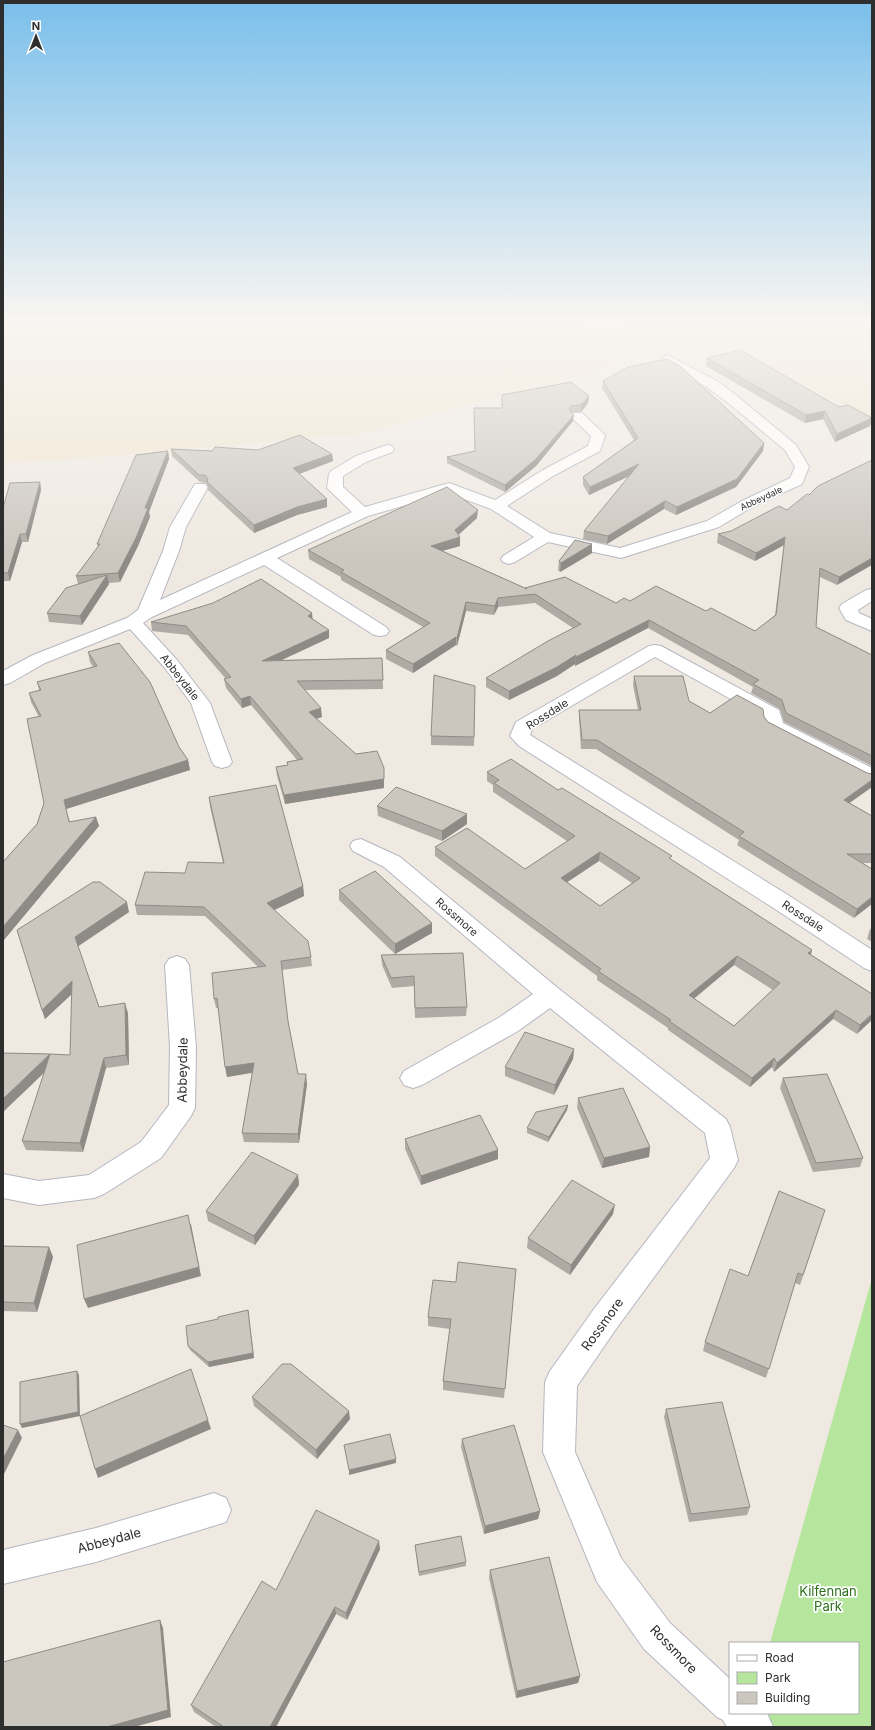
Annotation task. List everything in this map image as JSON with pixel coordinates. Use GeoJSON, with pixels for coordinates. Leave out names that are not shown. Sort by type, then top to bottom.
{"type":"FeatureCollection","features":[{"type":"Feature","properties":{"kind":"street","name":"Abbeydale"},"geometry":{"type":"LineString","coordinates":[[3,679],[39,659],[139,617],[362,514],[449,488],[496,506],[545,537],[621,553],[713,524],[748,504],[797,481],[802,467],[791,448],[729,398]]}},
{"type":"Feature","properties":{"kind":"street"},"geometry":{"type":"LineString","coordinates":[[496,506],[548,473],[595,448],[598,435],[577,416]]}},
{"type":"Feature","properties":{"kind":"street"},"geometry":{"type":"LineString","coordinates":[[362,514],[335,488],[336,474],[362,459],[387,449]]}},
{"type":"Feature","properties":{"kind":"street"},"geometry":{"type":"LineString","coordinates":[[139,617],[171,551],[178,527],[200,487]]}},
{"type":"Feature","properties":{"kind":"street"},"geometry":{"type":"LineString","coordinates":[[509,559],[545,537]]}},
{"type":"Feature","properties":{"kind":"street"},"geometry":{"type":"LineString","coordinates":[[265,558],[380,631]]}},
{"type":"Feature","properties":{"kind":"street"},"geometry":{"type":"LineString","coordinates":[[872,594],[848,608],[848,611],[852,616],[872,626]]}},
{"type":"Feature","properties":{"kind":"street","name":"Abbeydale"},"geometry":{"type":"LineString","coordinates":[[139,617],[200,703],[222,762]]}},
{"type":"Feature","properties":{"kind":"street","name":"Rossdale"},"geometry":{"type":"LineString","coordinates":[[872,776],[774,726],[772,714],[655,650],[523,726],[520,736],[526,742],[780,901],[872,962]]}},
{"type":"Feature","properties":{"kind":"street","name":"Rossmore"},"geometry":{"type":"LineString","coordinates":[[361,846],[392,862],[410,876],[461,922],[550,995],[717,1127],[724,1160],[605,1319],[561,1382],[559,1452],[609,1570],[657,1636],[729,1703]]}},
{"type":"Feature","properties":{"kind":"street","name":"Abbeydale"},"geometry":{"type":"LineString","coordinates":[[3,1186],[39,1193],[94,1186],[151,1150],[182,1108],[183,1047],[177,965]]}},
{"type":"Feature","properties":{"kind":"street"},"geometry":{"type":"LineString","coordinates":[[413,1078],[509,1024],[550,995]]}},
{"type":"Feature","properties":{"kind":"street","name":"Abbeydale"},"geometry":{"type":"LineString","coordinates":[[3,1567],[96,1545],[214,1510]]}},
{"type":"Feature","properties":{"kind":"street"},"geometry":{"type":"LineString","coordinates":[[740,1714],[754,1727]]}},
{"type":"Feature","properties":{"kind":"shaded area"},"geometry":{"type":"Polygon","coordinates":[[[3,398],[496,398],[363,433],[98,457],[3,463],[3,398]]]}},
{"type":"Feature","properties":{"kind":"shaded area"},"geometry":{"type":"Polygon","coordinates":[[[828,398],[872,398],[872,420],[828,398]]]}},
{"type":"Feature","properties":{"kind":"green space","name":"Kilfennan Park"},"geometry":{"type":"Polygon","coordinates":[[[872,1278],[872,1727],[746,1727],[750,1714],[859,1714],[859,1642],[770,1642],[872,1278]]]}},
{"type":"Feature","properties":{"kind":"building"},"geometry":{"type":"Polygon","coordinates":[[[502,398],[587,398],[581,405],[571,406],[569,410],[574,415],[536,459],[505,485],[447,457],[475,451],[474,408],[502,408],[502,398]]]}},
{"type":"Feature","properties":{"kind":"building"},"geometry":{"type":"Polygon","coordinates":[[[613,398],[715,398],[764,443],[737,479],[677,507],[665,501],[608,536],[584,531],[639,464],[590,487],[583,477],[638,438],[613,398]]]}},
{"type":"Feature","properties":{"kind":"building"},"geometry":{"type":"Polygon","coordinates":[[[776,398],[823,398],[839,407],[848,405],[872,418],[837,434],[825,411],[806,415],[776,398]]]}},
{"type":"Feature","properties":{"kind":"building"},"geometry":{"type":"Polygon","coordinates":[[[300,435],[332,454],[293,468],[327,499],[297,507],[254,525],[207,482],[208,479],[205,475],[199,475],[171,449],[212,451],[215,447],[258,450],[300,435]]]}},
{"type":"Feature","properties":{"kind":"building"},"geometry":{"type":"Polygon","coordinates":[[[168,451],[145,508],[148,508],[136,538],[118,573],[76,576],[100,544],[97,544],[136,455],[168,451]]]}},
{"type":"Feature","properties":{"kind":"building"},"geometry":{"type":"Polygon","coordinates":[[[872,460],[872,558],[839,577],[820,568],[816,627],[872,655],[872,756],[786,713],[782,700],[753,684],[759,680],[649,620],[576,657],[576,655],[557,667],[509,691],[486,678],[548,641],[581,624],[535,594],[498,598],[495,606],[466,602],[457,638],[456,637],[413,664],[386,650],[430,623],[341,572],[344,570],[308,550],[447,487],[478,510],[455,530],[460,537],[431,546],[527,589],[525,588],[565,577],[616,603],[624,598],[630,601],[656,586],[706,611],[711,608],[755,631],[776,615],[785,537],[756,553],[718,534],[731,531],[779,506],[787,510],[807,494],[809,495],[818,486],[872,460]]]}},
{"type":"Feature","properties":{"kind":"building"},"geometry":{"type":"Polygon","coordinates":[[[40,482],[26,534],[20,534],[8,573],[3,573],[3,508],[10,483],[40,482]]]}},
{"type":"Feature","properties":{"kind":"building"},"geometry":{"type":"Polygon","coordinates":[[[575,540],[592,544],[561,563],[559,561],[575,540]]]}},
{"type":"Feature","properties":{"kind":"building"},"geometry":{"type":"Polygon","coordinates":[[[107,575],[80,616],[47,613],[66,588],[107,575]]]}},
{"type":"Feature","properties":{"kind":"building"},"geometry":{"type":"Polygon","coordinates":[[[261,579],[312,613],[308,616],[329,630],[262,661],[382,658],[383,680],[297,681],[321,708],[309,712],[356,754],[377,751],[384,768],[384,779],[284,795],[276,767],[288,765],[287,762],[303,759],[250,696],[241,699],[224,679],[231,677],[186,626],[151,622],[213,603],[261,579]]]}},
{"type":"Feature","properties":{"kind":"building"},"geometry":{"type":"Polygon","coordinates":[[[119,643],[150,682],[179,747],[188,760],[64,800],[69,822],[96,817],[3,927],[3,862],[37,824],[44,803],[27,719],[41,716],[29,693],[41,690],[37,682],[97,666],[88,652],[119,643]]]}},
{"type":"Feature","properties":{"kind":"building"},"geometry":{"type":"Polygon","coordinates":[[[434,675],[475,686],[474,737],[431,736],[434,675]]]}},
{"type":"Feature","properties":{"kind":"building"},"geometry":{"type":"Polygon","coordinates":[[[634,676],[683,676],[689,701],[710,713],[737,695],[763,709],[764,717],[768,722],[867,773],[872,774],[872,780],[844,800],[872,816],[872,854],[847,854],[872,869],[872,897],[857,909],[739,836],[744,832],[597,740],[582,740],[579,710],[641,710],[634,676]]]}},
{"type":"Feature","properties":{"kind":"building"},"geometry":{"type":"Polygon","coordinates":[[[511,759],[558,790],[562,788],[672,856],[669,858],[812,950],[808,953],[872,994],[872,1014],[860,1025],[836,1010],[777,1063],[774,1058],[752,1078],[669,1021],[671,1020],[598,971],[601,969],[435,847],[467,828],[525,869],[575,836],[494,783],[499,780],[487,772],[511,759]],[[600,852],[561,878],[600,906],[640,878],[600,852]],[[737,956],[689,995],[734,1026],[780,983],[737,956]]]}},
{"type":"Feature","properties":{"kind":"building"},"geometry":{"type":"Polygon","coordinates":[[[276,785],[303,886],[267,903],[308,941],[311,957],[281,961],[288,1021],[298,1074],[306,1074],[298,1134],[242,1133],[254,1063],[225,1067],[217,998],[214,999],[212,973],[266,966],[204,907],[135,905],[145,872],[185,873],[188,862],[224,863],[209,797],[276,785]]]}},
{"type":"Feature","properties":{"kind":"building"},"geometry":{"type":"Polygon","coordinates":[[[396,787],[467,814],[442,831],[377,806],[396,787]]]}},
{"type":"Feature","properties":{"kind":"building"},"geometry":{"type":"Polygon","coordinates":[[[375,871],[432,923],[395,944],[339,890],[375,871]]]}},
{"type":"Feature","properties":{"kind":"building"},"geometry":{"type":"Polygon","coordinates":[[[93,882],[100,882],[127,902],[75,937],[99,1007],[125,1003],[126,1055],[104,1058],[80,1143],[22,1141],[50,1054],[70,1055],[72,981],[42,1010],[17,930],[93,882]]]}},
{"type":"Feature","properties":{"kind":"building"},"geometry":{"type":"Polygon","coordinates":[[[463,953],[467,1007],[415,1008],[414,976],[391,978],[381,955],[463,953]]]}},
{"type":"Feature","properties":{"kind":"building"},"geometry":{"type":"Polygon","coordinates":[[[525,1032],[574,1049],[555,1085],[505,1067],[525,1032]]]}},
{"type":"Feature","properties":{"kind":"building"},"geometry":{"type":"Polygon","coordinates":[[[3,1053],[50,1054],[3,1099],[3,1053]]]}},
{"type":"Feature","properties":{"kind":"building"},"geometry":{"type":"Polygon","coordinates":[[[827,1074],[863,1158],[816,1163],[783,1078],[827,1074]]]}},
{"type":"Feature","properties":{"kind":"building"},"geometry":{"type":"Polygon","coordinates":[[[623,1088],[650,1147],[604,1158],[578,1098],[623,1088]]]}},
{"type":"Feature","properties":{"kind":"building"},"geometry":{"type":"Polygon","coordinates":[[[568,1105],[549,1137],[527,1128],[536,1112],[568,1105]]]}},
{"type":"Feature","properties":{"kind":"building"},"geometry":{"type":"Polygon","coordinates":[[[480,1115],[498,1150],[421,1176],[405,1139],[480,1115]]]}},
{"type":"Feature","properties":{"kind":"building"},"geometry":{"type":"Polygon","coordinates":[[[252,1152],[298,1175],[254,1236],[206,1211],[252,1152]]]}},
{"type":"Feature","properties":{"kind":"building"},"geometry":{"type":"Polygon","coordinates":[[[572,1180],[615,1205],[571,1265],[528,1238],[572,1180]]]}},
{"type":"Feature","properties":{"kind":"building"},"geometry":{"type":"Polygon","coordinates":[[[779,1191],[825,1210],[803,1275],[798,1273],[769,1369],[705,1342],[730,1269],[748,1276],[779,1191]]]}},
{"type":"Feature","properties":{"kind":"building"},"geometry":{"type":"Polygon","coordinates":[[[188,1215],[199,1267],[84,1299],[77,1245],[188,1215]]]}},
{"type":"Feature","properties":{"kind":"building"},"geometry":{"type":"Polygon","coordinates":[[[3,1246],[49,1247],[34,1303],[3,1302],[3,1246]]]}},
{"type":"Feature","properties":{"kind":"building"},"geometry":{"type":"Polygon","coordinates":[[[458,1262],[516,1269],[505,1389],[443,1381],[451,1319],[428,1317],[433,1280],[456,1282],[458,1262]]]}},
{"type":"Feature","properties":{"kind":"building"},"geometry":{"type":"Polygon","coordinates":[[[248,1310],[253,1353],[208,1362],[188,1346],[186,1326],[218,1319],[218,1317],[248,1310]]]}},
{"type":"Feature","properties":{"kind":"building"},"geometry":{"type":"Polygon","coordinates":[[[282,1364],[291,1364],[349,1411],[316,1450],[252,1397],[282,1364]]]}},
{"type":"Feature","properties":{"kind":"building"},"geometry":{"type":"Polygon","coordinates":[[[191,1369],[208,1420],[95,1469],[80,1416],[191,1369]]]}},
{"type":"Feature","properties":{"kind":"building"},"geometry":{"type":"Polygon","coordinates":[[[77,1371],[78,1412],[20,1424],[20,1382],[77,1371]]]}},
{"type":"Feature","properties":{"kind":"building"},"geometry":{"type":"Polygon","coordinates":[[[722,1402],[750,1507],[691,1514],[666,1409],[722,1402]]]}},
{"type":"Feature","properties":{"kind":"building"},"geometry":{"type":"Polygon","coordinates":[[[3,1425],[18,1430],[3,1459],[3,1425]]]}},
{"type":"Feature","properties":{"kind":"building"},"geometry":{"type":"Polygon","coordinates":[[[514,1425],[540,1511],[485,1526],[462,1439],[514,1425]]]}},
{"type":"Feature","properties":{"kind":"building"},"geometry":{"type":"Polygon","coordinates":[[[390,1434],[396,1459],[349,1470],[344,1445],[390,1434]]]}},
{"type":"Feature","properties":{"kind":"building"},"geometry":{"type":"Polygon","coordinates":[[[316,1510],[379,1541],[346,1613],[335,1607],[270,1727],[224,1727],[191,1705],[262,1581],[276,1590],[316,1510]]]}},
{"type":"Feature","properties":{"kind":"building"},"geometry":{"type":"Polygon","coordinates":[[[461,1536],[466,1562],[419,1572],[415,1545],[461,1536]]]}},
{"type":"Feature","properties":{"kind":"building"},"geometry":{"type":"Polygon","coordinates":[[[549,1557],[580,1676],[517,1691],[490,1570],[549,1557]]]}},
{"type":"Feature","properties":{"kind":"building"},"geometry":{"type":"Polygon","coordinates":[[[160,1620],[168,1710],[107,1727],[3,1727],[3,1662],[160,1620]]]}}]}
